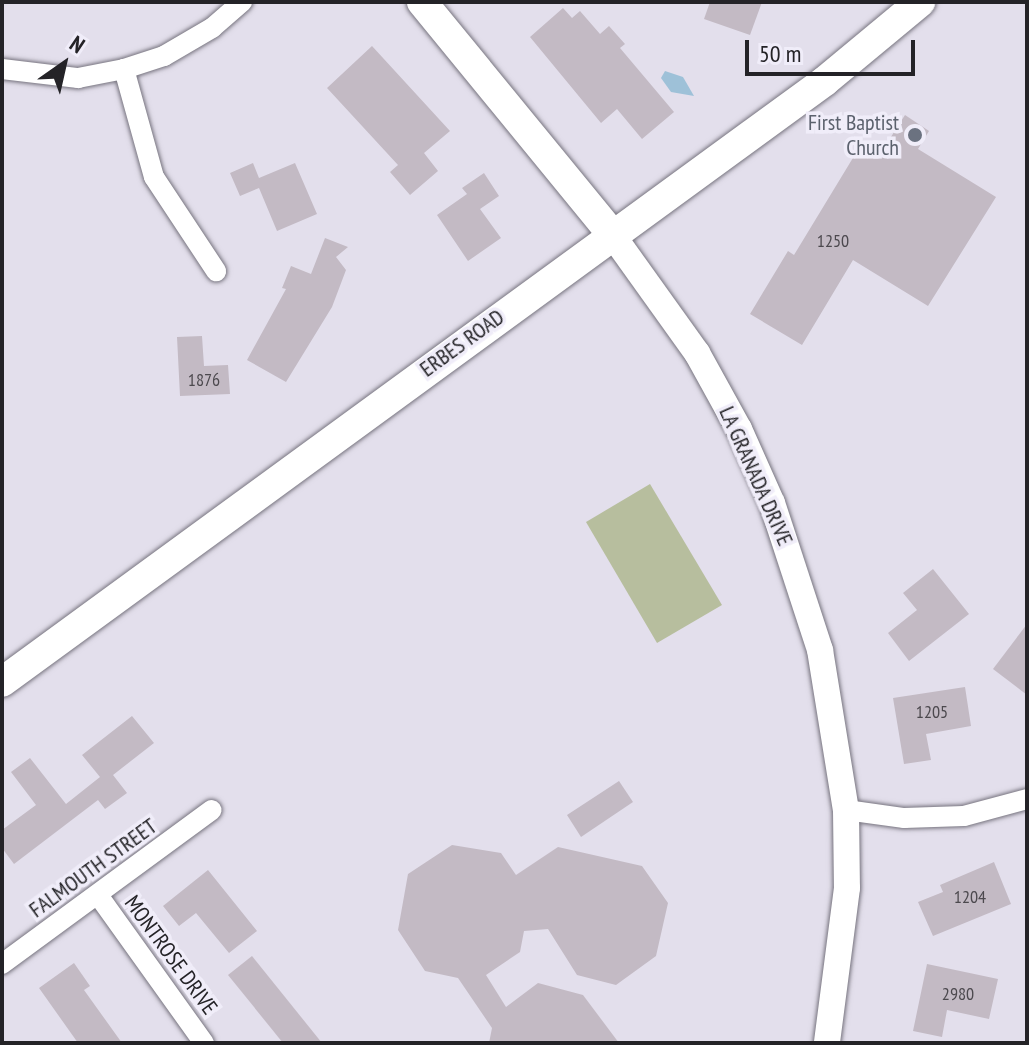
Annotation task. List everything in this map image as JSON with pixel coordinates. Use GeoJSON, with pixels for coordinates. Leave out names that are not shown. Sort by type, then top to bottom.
{"type":"FeatureCollection","features":[{"type":"Feature","properties":{"kind":"main road","name":"LA GRANADA DRIVE"},"geometry":{"type":"LineString","coordinates":[[422,2],[611,233]]}},
{"type":"Feature","properties":{"kind":"main road","name":"ERBES ROAD"},"geometry":{"type":"LineString","coordinates":[[2,682],[611,233],[825,81],[920,2]]}},
{"type":"Feature","properties":{"kind":"street"},"geometry":{"type":"LineString","coordinates":[[2,69],[78,78],[124,69],[164,56],[212,28],[242,2]]}},
{"type":"Feature","properties":{"kind":"street"},"geometry":{"type":"LineString","coordinates":[[124,69],[154,177],[216,271]]}},
{"type":"Feature","properties":{"kind":"street","name":"LA GRANADA DRIVE"},"geometry":{"type":"LineString","coordinates":[[611,233],[697,353],[772,503],[820,650],[846,810],[847,911],[827,1043]]}},
{"type":"Feature","properties":{"kind":"street"},"geometry":{"type":"LineString","coordinates":[[846,810],[904,818],[964,816],[1027,799]]}},
{"type":"Feature","properties":{"kind":"street","name":"FALMOUTH STREET"},"geometry":{"type":"LineString","coordinates":[[2,964],[212,810]]}},
{"type":"Feature","properties":{"kind":"street","name":"MONTROSE DRIVE"},"geometry":{"type":"LineString","coordinates":[[98,895],[204,1043]]}},
{"type":"Feature","properties":{"kind":"green space"},"geometry":{"type":"Polygon","coordinates":[[[650,484],[722,605],[657,643],[586,522],[650,484]]]}},
{"type":"Feature","properties":{"kind":"water"},"geometry":{"type":"Polygon","coordinates":[[[665,71],[683,77],[694,96],[671,92],[661,78],[665,71]]]}},
{"type":"Feature","properties":{"kind":"building"},"geometry":{"type":"Polygon","coordinates":[[[710,2],[762,2],[750,35],[704,19],[710,2]]]}},
{"type":"Feature","properties":{"kind":"building"},"geometry":{"type":"Polygon","coordinates":[[[563,8],[572,18],[580,11],[600,34],[609,26],[625,44],[620,48],[674,112],[642,139],[617,109],[601,123],[530,37],[563,8]]]}},
{"type":"Feature","properties":{"kind":"building"},"geometry":{"type":"Polygon","coordinates":[[[372,46],[450,131],[424,153],[438,171],[410,195],[390,172],[398,165],[327,88],[372,46]]]}},
{"type":"Feature","properties":{"kind":"building"},"geometry":{"type":"Polygon","coordinates":[[[905,115],[929,131],[918,149],[996,197],[928,306],[853,260],[802,345],[750,314],[788,251],[794,255],[862,143],[880,154],[905,115]]]}},
{"type":"Feature","properties":{"kind":"building"},"geometry":{"type":"Polygon","coordinates":[[[253,163],[259,178],[295,163],[317,214],[277,231],[259,188],[240,196],[230,173],[253,163]]]}},
{"type":"Feature","properties":{"kind":"building"},"geometry":{"type":"Polygon","coordinates":[[[484,173],[499,196],[480,209],[501,238],[468,261],[437,215],[467,194],[462,188],[484,173]]]}},
{"type":"Feature","properties":{"kind":"building"},"geometry":{"type":"Polygon","coordinates":[[[325,238],[348,247],[336,257],[346,270],[332,307],[286,382],[247,360],[286,289],[282,288],[291,266],[311,274],[325,238]]]}},
{"type":"Feature","properties":{"kind":"building"},"geometry":{"type":"Polygon","coordinates":[[[202,336],[204,366],[228,365],[230,394],[180,396],[177,337],[202,336]]]}},
{"type":"Feature","properties":{"kind":"building"},"geometry":{"type":"Polygon","coordinates":[[[933,569],[969,614],[909,661],[888,633],[917,610],[903,593],[933,569]]]}},
{"type":"Feature","properties":{"kind":"building"},"geometry":{"type":"Polygon","coordinates":[[[1027,624],[1027,695],[993,669],[1027,624]]]}},
{"type":"Feature","properties":{"kind":"building"},"geometry":{"type":"Polygon","coordinates":[[[965,687],[971,726],[926,734],[931,760],[904,764],[893,698],[965,687]]]}},
{"type":"Feature","properties":{"kind":"building"},"geometry":{"type":"Polygon","coordinates":[[[132,716],[154,743],[113,775],[127,793],[105,809],[98,800],[14,864],[2,848],[2,830],[36,805],[11,772],[30,758],[66,804],[100,777],[82,755],[132,716]]]}},
{"type":"Feature","properties":{"kind":"building"},"geometry":{"type":"Polygon","coordinates":[[[619,781],[633,802],[581,837],[567,815],[619,781]]]}},
{"type":"Feature","properties":{"kind":"building"},"geometry":{"type":"Polygon","coordinates":[[[452,845],[501,853],[516,875],[558,847],[642,866],[668,903],[656,956],[616,985],[577,975],[548,929],[524,931],[520,952],[486,975],[506,1007],[538,983],[583,995],[619,1043],[489,1043],[492,1028],[458,978],[425,971],[398,930],[408,874],[452,845]]]}},
{"type":"Feature","properties":{"kind":"building"},"geometry":{"type":"Polygon","coordinates":[[[994,862],[1011,904],[933,936],[918,902],[943,892],[940,885],[994,862]]]}},
{"type":"Feature","properties":{"kind":"building"},"geometry":{"type":"Polygon","coordinates":[[[208,870],[257,931],[229,953],[196,913],[179,926],[163,906],[208,870]]]}},
{"type":"Feature","properties":{"kind":"building"},"geometry":{"type":"Polygon","coordinates":[[[252,956],[322,1043],[283,1043],[228,975],[252,956]]]}},
{"type":"Feature","properties":{"kind":"building"},"geometry":{"type":"Polygon","coordinates":[[[74,963],[90,986],[84,990],[122,1043],[78,1043],[39,988],[74,963]]]}},
{"type":"Feature","properties":{"kind":"building"},"geometry":{"type":"Polygon","coordinates":[[[927,964],[998,979],[989,1019],[947,1010],[942,1037],[913,1031],[927,964]]]}},
{"type":"Feature","properties":{"kind":"place","name":"First Baptist Church"},"geometry":{"type":"Point","coordinates":[915,135]}}]}
